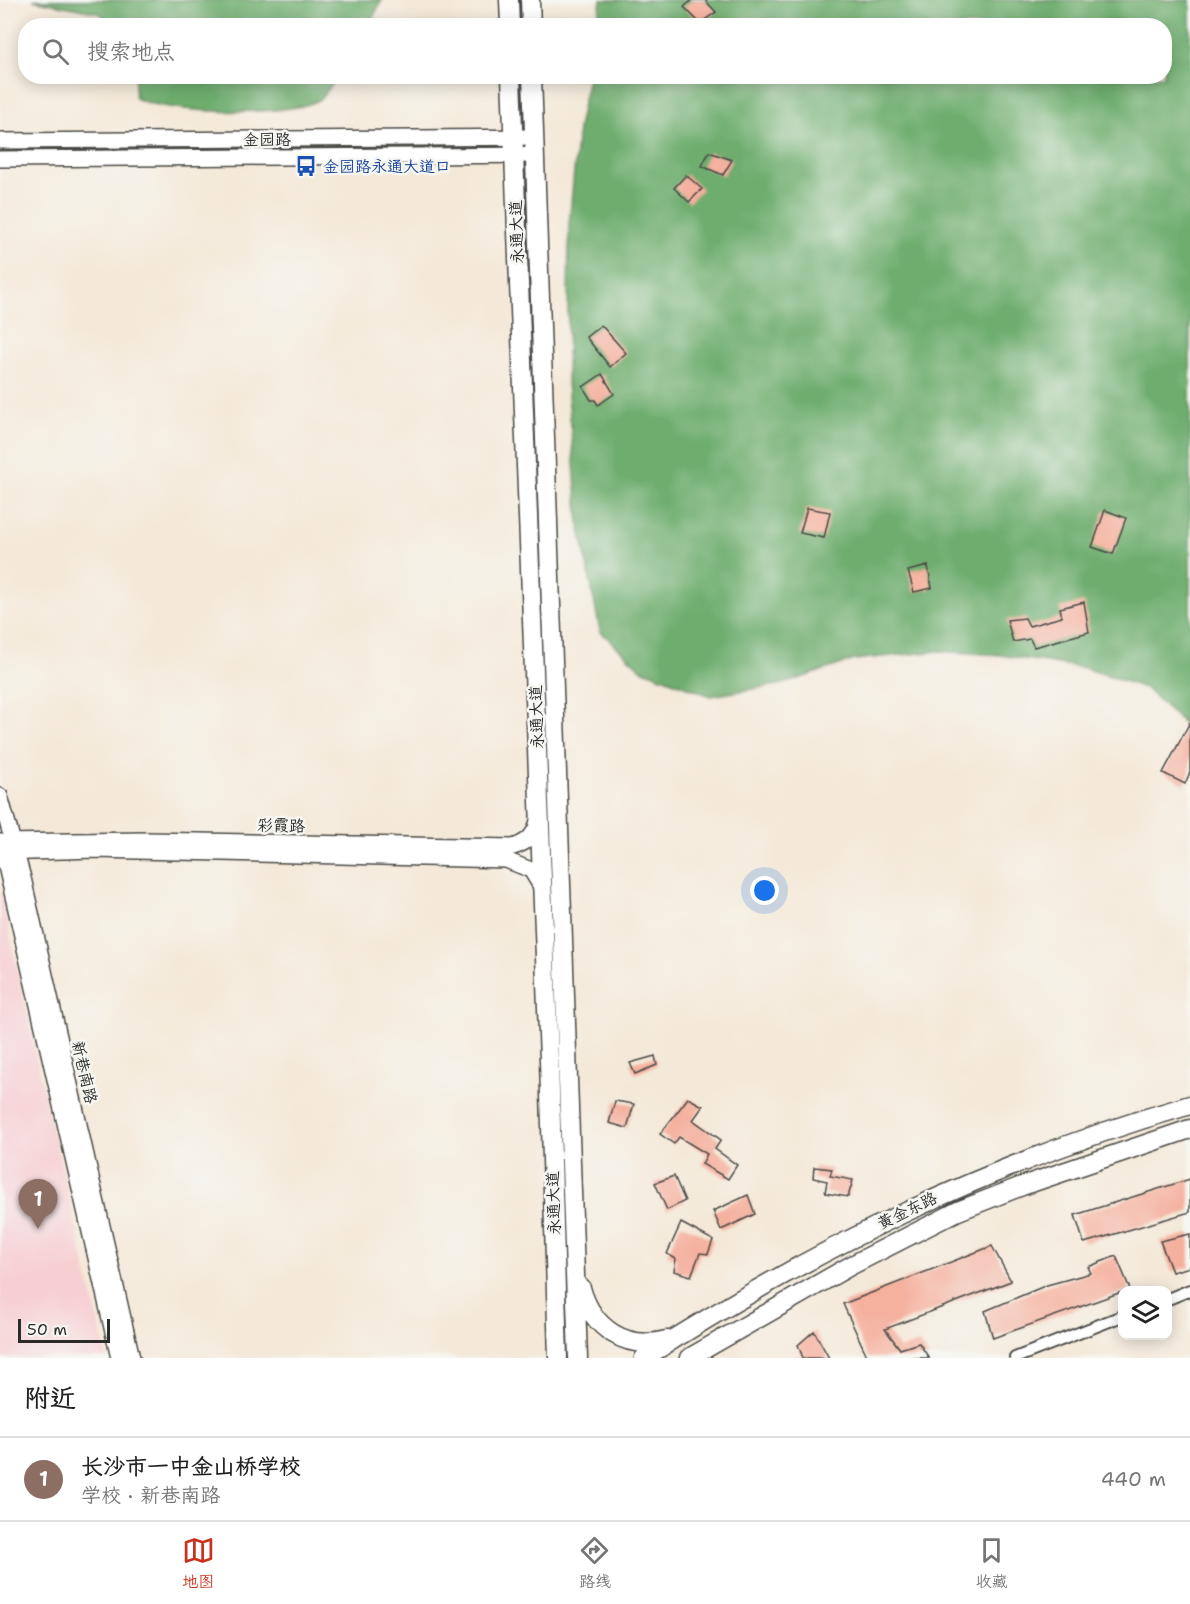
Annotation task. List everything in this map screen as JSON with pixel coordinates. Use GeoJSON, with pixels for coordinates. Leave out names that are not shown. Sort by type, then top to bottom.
{"type":"FeatureCollection","features":[{"type":"Feature","properties":{"kind":"main road"},"geometry":{"type":"LineString","coordinates":[[509,0],[510,18]]}},
{"type":"Feature","properties":{"kind":"main road"},"geometry":{"type":"LineString","coordinates":[[530,0],[531,18]]}},
{"type":"Feature","properties":{"kind":"main road","name":"永通大道"},"geometry":{"type":"LineString","coordinates":[[512,84],[543,890],[558,1358]]}},
{"type":"Feature","properties":{"kind":"main road","name":"永通大道"},"geometry":{"type":"LineString","coordinates":[[532,84],[578,1358]]}},
{"type":"Feature","properties":{"kind":"main road"},"geometry":{"type":"LineString","coordinates":[[480,137],[502,125],[507,118],[512,99]]}},
{"type":"Feature","properties":{"kind":"main road","name":"金园路"},"geometry":{"type":"LineString","coordinates":[[0,141],[480,137],[514,146],[535,146]]}},
{"type":"Feature","properties":{"kind":"main road","name":"金园路"},"geometry":{"type":"LineString","coordinates":[[0,159],[482,155],[514,146]]}},
{"type":"Feature","properties":{"kind":"main road"},"geometry":{"type":"LineString","coordinates":[[482,155],[505,169],[515,188]]}},
{"type":"Feature","properties":{"kind":"main road","name":"新巷南路"},"geometry":{"type":"LineString","coordinates":[[0,796],[5,847],[119,1358]]}},
{"type":"Feature","properties":{"kind":"main road","name":"彩霞路"},"geometry":{"type":"LineString","coordinates":[[5,847],[146,840],[513,847],[524,843],[532,836],[540,811]]}},
{"type":"Feature","properties":{"kind":"main road","name":"彩霞路"},"geometry":{"type":"LineString","coordinates":[[5,847],[506,860],[531,870],[543,890]]}},
{"type":"Feature","properties":{"kind":"main road","name":"新巷南路"},"geometry":{"type":"LineString","coordinates":[[5,847],[132,1358]]}},
{"type":"Feature","properties":{"kind":"main road","name":"黄金东路"},"geometry":{"type":"LineString","coordinates":[[644,1358],[824,1252],[925,1201],[1026,1160],[1190,1105]]}},
{"type":"Feature","properties":{"kind":"main road","name":"黄金东路"},"geometry":{"type":"LineString","coordinates":[[689,1358],[850,1266],[958,1211],[1190,1129]]}},
{"type":"Feature","properties":{"kind":"main road"},"geometry":{"type":"LineString","coordinates":[[576,1267],[591,1314],[612,1335],[629,1342],[648,1344],[685,1333]]}},
{"type":"Feature","properties":{"kind":"street"},"geometry":{"type":"LineString","coordinates":[[1172,1297],[1190,1290]]}},
{"type":"Feature","properties":{"kind":"street"},"geometry":{"type":"LineString","coordinates":[[1015,1358],[1118,1318]]}},
{"type":"Feature","properties":{"kind":"shaded area"},"geometry":{"type":"Polygon","coordinates":[[[0,889],[46,1101],[107,1358],[0,1358],[0,889]]]}},
{"type":"Feature","properties":{"kind":"green space"},"geometry":{"type":"Polygon","coordinates":[[[33,0],[382,0],[373,18],[105,18],[99,13],[33,0]]]}},
{"type":"Feature","properties":{"kind":"green space"},"geometry":{"type":"Polygon","coordinates":[[[601,0],[1190,0],[1190,729],[1145,688],[1085,668],[1000,655],[939,651],[854,660],[783,684],[711,696],[641,669],[600,631],[579,524],[567,382],[569,225],[578,128],[587,84],[1172,84],[1172,18],[598,18],[601,0]]]}},
{"type":"Feature","properties":{"kind":"green space"},"geometry":{"type":"Polygon","coordinates":[[[135,84],[333,84],[317,101],[279,110],[226,112],[198,110],[151,103],[135,98],[135,84]]]}},
{"type":"Feature","properties":{"kind":"building"},"geometry":{"type":"Polygon","coordinates":[[[692,0],[705,0],[716,12],[707,18],[695,18],[684,7],[692,0]]]}},
{"type":"Feature","properties":{"kind":"building"},"geometry":{"type":"Polygon","coordinates":[[[709,152],[732,160],[723,175],[702,166],[709,152]]]}},
{"type":"Feature","properties":{"kind":"building"},"geometry":{"type":"Polygon","coordinates":[[[686,175],[702,189],[689,202],[674,188],[686,175]]]}},
{"type":"Feature","properties":{"kind":"building"},"geometry":{"type":"Polygon","coordinates":[[[601,325],[626,353],[610,367],[586,337],[601,325]]]}},
{"type":"Feature","properties":{"kind":"building"},"geometry":{"type":"Polygon","coordinates":[[[602,374],[614,394],[598,405],[595,400],[591,400],[583,387],[602,374]]]}},
{"type":"Feature","properties":{"kind":"building"},"geometry":{"type":"Polygon","coordinates":[[[807,508],[830,512],[824,538],[800,533],[807,508]]]}},
{"type":"Feature","properties":{"kind":"building"},"geometry":{"type":"Polygon","coordinates":[[[1105,510],[1126,518],[1113,554],[1092,547],[1105,510]]]}},
{"type":"Feature","properties":{"kind":"building"},"geometry":{"type":"Polygon","coordinates":[[[928,566],[932,588],[914,592],[908,571],[928,566]]]}},
{"type":"Feature","properties":{"kind":"building"},"geometry":{"type":"Polygon","coordinates":[[[1084,602],[1089,632],[1034,647],[1030,639],[1013,642],[1007,620],[1025,618],[1029,626],[1062,617],[1060,608],[1084,602]]]}},
{"type":"Feature","properties":{"kind":"building"},"geometry":{"type":"Polygon","coordinates":[[[1190,722],[1190,772],[1185,784],[1163,773],[1190,722]]]}},
{"type":"Feature","properties":{"kind":"building"},"geometry":{"type":"Polygon","coordinates":[[[655,1056],[657,1065],[635,1074],[630,1063],[655,1056]]]}},
{"type":"Feature","properties":{"kind":"building"},"geometry":{"type":"Polygon","coordinates":[[[688,1098],[703,1106],[693,1120],[721,1140],[715,1149],[737,1165],[728,1179],[702,1164],[707,1154],[679,1137],[674,1144],[660,1134],[688,1098]]]}},
{"type":"Feature","properties":{"kind":"building"},"geometry":{"type":"Polygon","coordinates":[[[615,1101],[634,1104],[627,1128],[609,1123],[615,1101]]]}},
{"type":"Feature","properties":{"kind":"building"},"geometry":{"type":"Polygon","coordinates":[[[814,1167],[832,1169],[830,1176],[853,1180],[848,1197],[825,1193],[827,1181],[813,1178],[814,1167]]]}},
{"type":"Feature","properties":{"kind":"building"},"geometry":{"type":"Polygon","coordinates":[[[674,1176],[685,1201],[667,1210],[655,1183],[674,1176]]]}},
{"type":"Feature","properties":{"kind":"building"},"geometry":{"type":"Polygon","coordinates":[[[1190,1179],[1190,1212],[1084,1243],[1075,1215],[1190,1179]]]}},
{"type":"Feature","properties":{"kind":"building"},"geometry":{"type":"Polygon","coordinates":[[[748,1195],[755,1214],[721,1230],[713,1211],[748,1195]]]}},
{"type":"Feature","properties":{"kind":"building"},"geometry":{"type":"Polygon","coordinates":[[[681,1223],[713,1240],[708,1254],[700,1253],[691,1276],[674,1271],[676,1259],[667,1254],[681,1223]]]}},
{"type":"Feature","properties":{"kind":"building"},"geometry":{"type":"Polygon","coordinates":[[[1190,1234],[1190,1267],[1172,1272],[1160,1241],[1190,1234]]]}},
{"type":"Feature","properties":{"kind":"building"},"geometry":{"type":"Polygon","coordinates":[[[992,1246],[1011,1281],[885,1329],[900,1349],[919,1343],[929,1358],[868,1358],[843,1304],[992,1246]]]}},
{"type":"Feature","properties":{"kind":"building"},"geometry":{"type":"Polygon","coordinates":[[[1116,1256],[1129,1286],[1118,1286],[1118,1293],[993,1338],[985,1311],[1047,1285],[1091,1273],[1088,1267],[1116,1256]]]}},
{"type":"Feature","properties":{"kind":"building"},"geometry":{"type":"Polygon","coordinates":[[[814,1331],[829,1358],[803,1358],[798,1345],[814,1331]]]}},
{"type":"Feature","properties":{"kind":"place","name":"金园路永通大道口"},"geometry":{"type":"Point","coordinates":[306,166]}},
{"type":"Feature","properties":{"kind":"place","name":"长沙市一中金山桥学校"},"geometry":{"type":"Point","coordinates":[38,1229]}}]}
